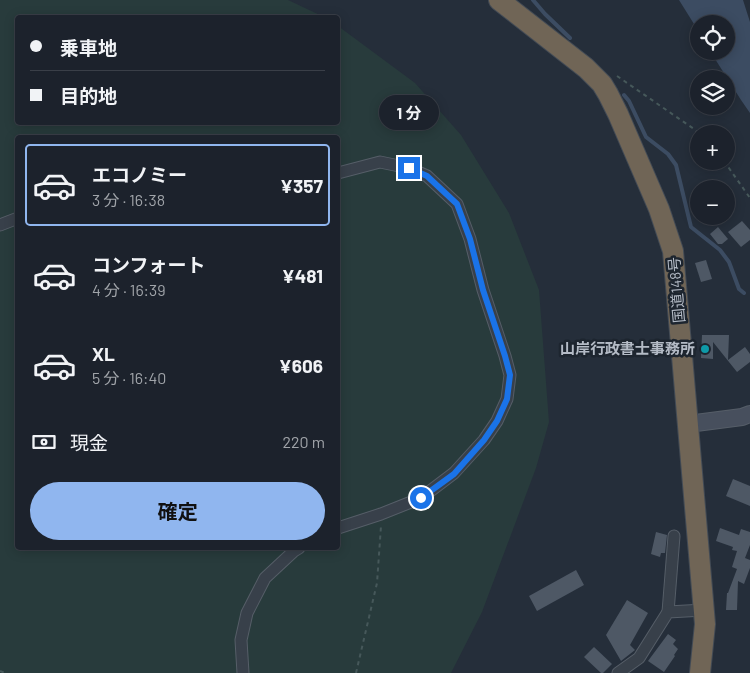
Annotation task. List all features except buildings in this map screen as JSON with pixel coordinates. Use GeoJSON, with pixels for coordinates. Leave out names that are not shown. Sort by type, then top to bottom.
{"type":"FeatureCollection","features":[{"type":"Feature","properties":{"kind":"highway","name":"国道148号"},"geometry":{"type":"LineString","coordinates":[[499,0],[586,68],[595,76],[608,94],[659,209],[673,251],[705,624],[700,673]]}},
{"type":"Feature","properties":{"kind":"main road"},"geometry":{"type":"LineString","coordinates":[[688,424],[742,417],[750,414]]}},
{"type":"Feature","properties":{"kind":"street"},"geometry":{"type":"LineString","coordinates":[[340,172],[380,162],[409,168],[427,176],[457,204],[470,239],[483,290],[510,375],[507,399],[497,421],[484,440],[454,474],[421,498],[340,527]]}},
{"type":"Feature","properties":{"kind":"street"},"geometry":{"type":"LineString","coordinates":[[0,225],[15,219]]}},
{"type":"Feature","properties":{"kind":"street"},"geometry":{"type":"LineString","coordinates":[[618,673],[639,658],[668,612],[674,536]]}},
{"type":"Feature","properties":{"kind":"street"},"geometry":{"type":"LineString","coordinates":[[243,673],[241,640],[246,614],[265,578],[296,550]]}},
{"type":"Feature","properties":{"kind":"street"},"geometry":{"type":"LineString","coordinates":[[668,612],[704,610]]}},
{"type":"Feature","properties":{"kind":"path"},"geometry":{"type":"LineString","coordinates":[[612,73],[690,128]]}},
{"type":"Feature","properties":{"kind":"path"},"geometry":{"type":"LineString","coordinates":[[730,170],[750,198]]}},
{"type":"Feature","properties":{"kind":"path"},"geometry":{"type":"LineString","coordinates":[[356,673],[377,583],[381,514]]}},
{"type":"Feature","properties":{"kind":"path"},"geometry":{"type":"LineString","coordinates":[[0,671],[5,673]]}},
{"type":"Feature","properties":{"kind":"shaded area"},"geometry":{"type":"Polygon","coordinates":[[[0,0],[288,0],[320,15],[15,15],[15,125],[340,125],[340,27],[415,83],[461,135],[509,213],[539,290],[549,422],[536,468],[482,612],[451,673],[0,673],[0,0]]]}},
{"type":"Feature","properties":{"kind":"water"},"geometry":{"type":"Polygon","coordinates":[[[679,0],[743,0],[750,22],[750,113],[735,91],[735,70],[722,70],[716,60],[735,60],[735,15],[690,15],[690,18],[679,0]]]}},
{"type":"Feature","properties":{"kind":"waterway"},"geometry":{"type":"LineString","coordinates":[[533,0],[570,38]]}},
{"type":"Feature","properties":{"kind":"waterway"},"geometry":{"type":"LineString","coordinates":[[624,95],[629,101],[646,137],[668,154],[676,165],[691,227],[720,250],[729,262],[739,289],[744,293]]}},
{"type":"Feature","properties":{"kind":"place","name":"山岸行政書士事務所"},"geometry":{"type":"Point","coordinates":[705,349]}},
{"type":"Feature","properties":{"kind":"route"},"geometry":{"type":"LineString","coordinates":[[409,168],[427,176],[457,204],[470,239],[483,290],[510,375],[507,399],[497,421],[484,440],[454,474],[421,498]]}}]}
